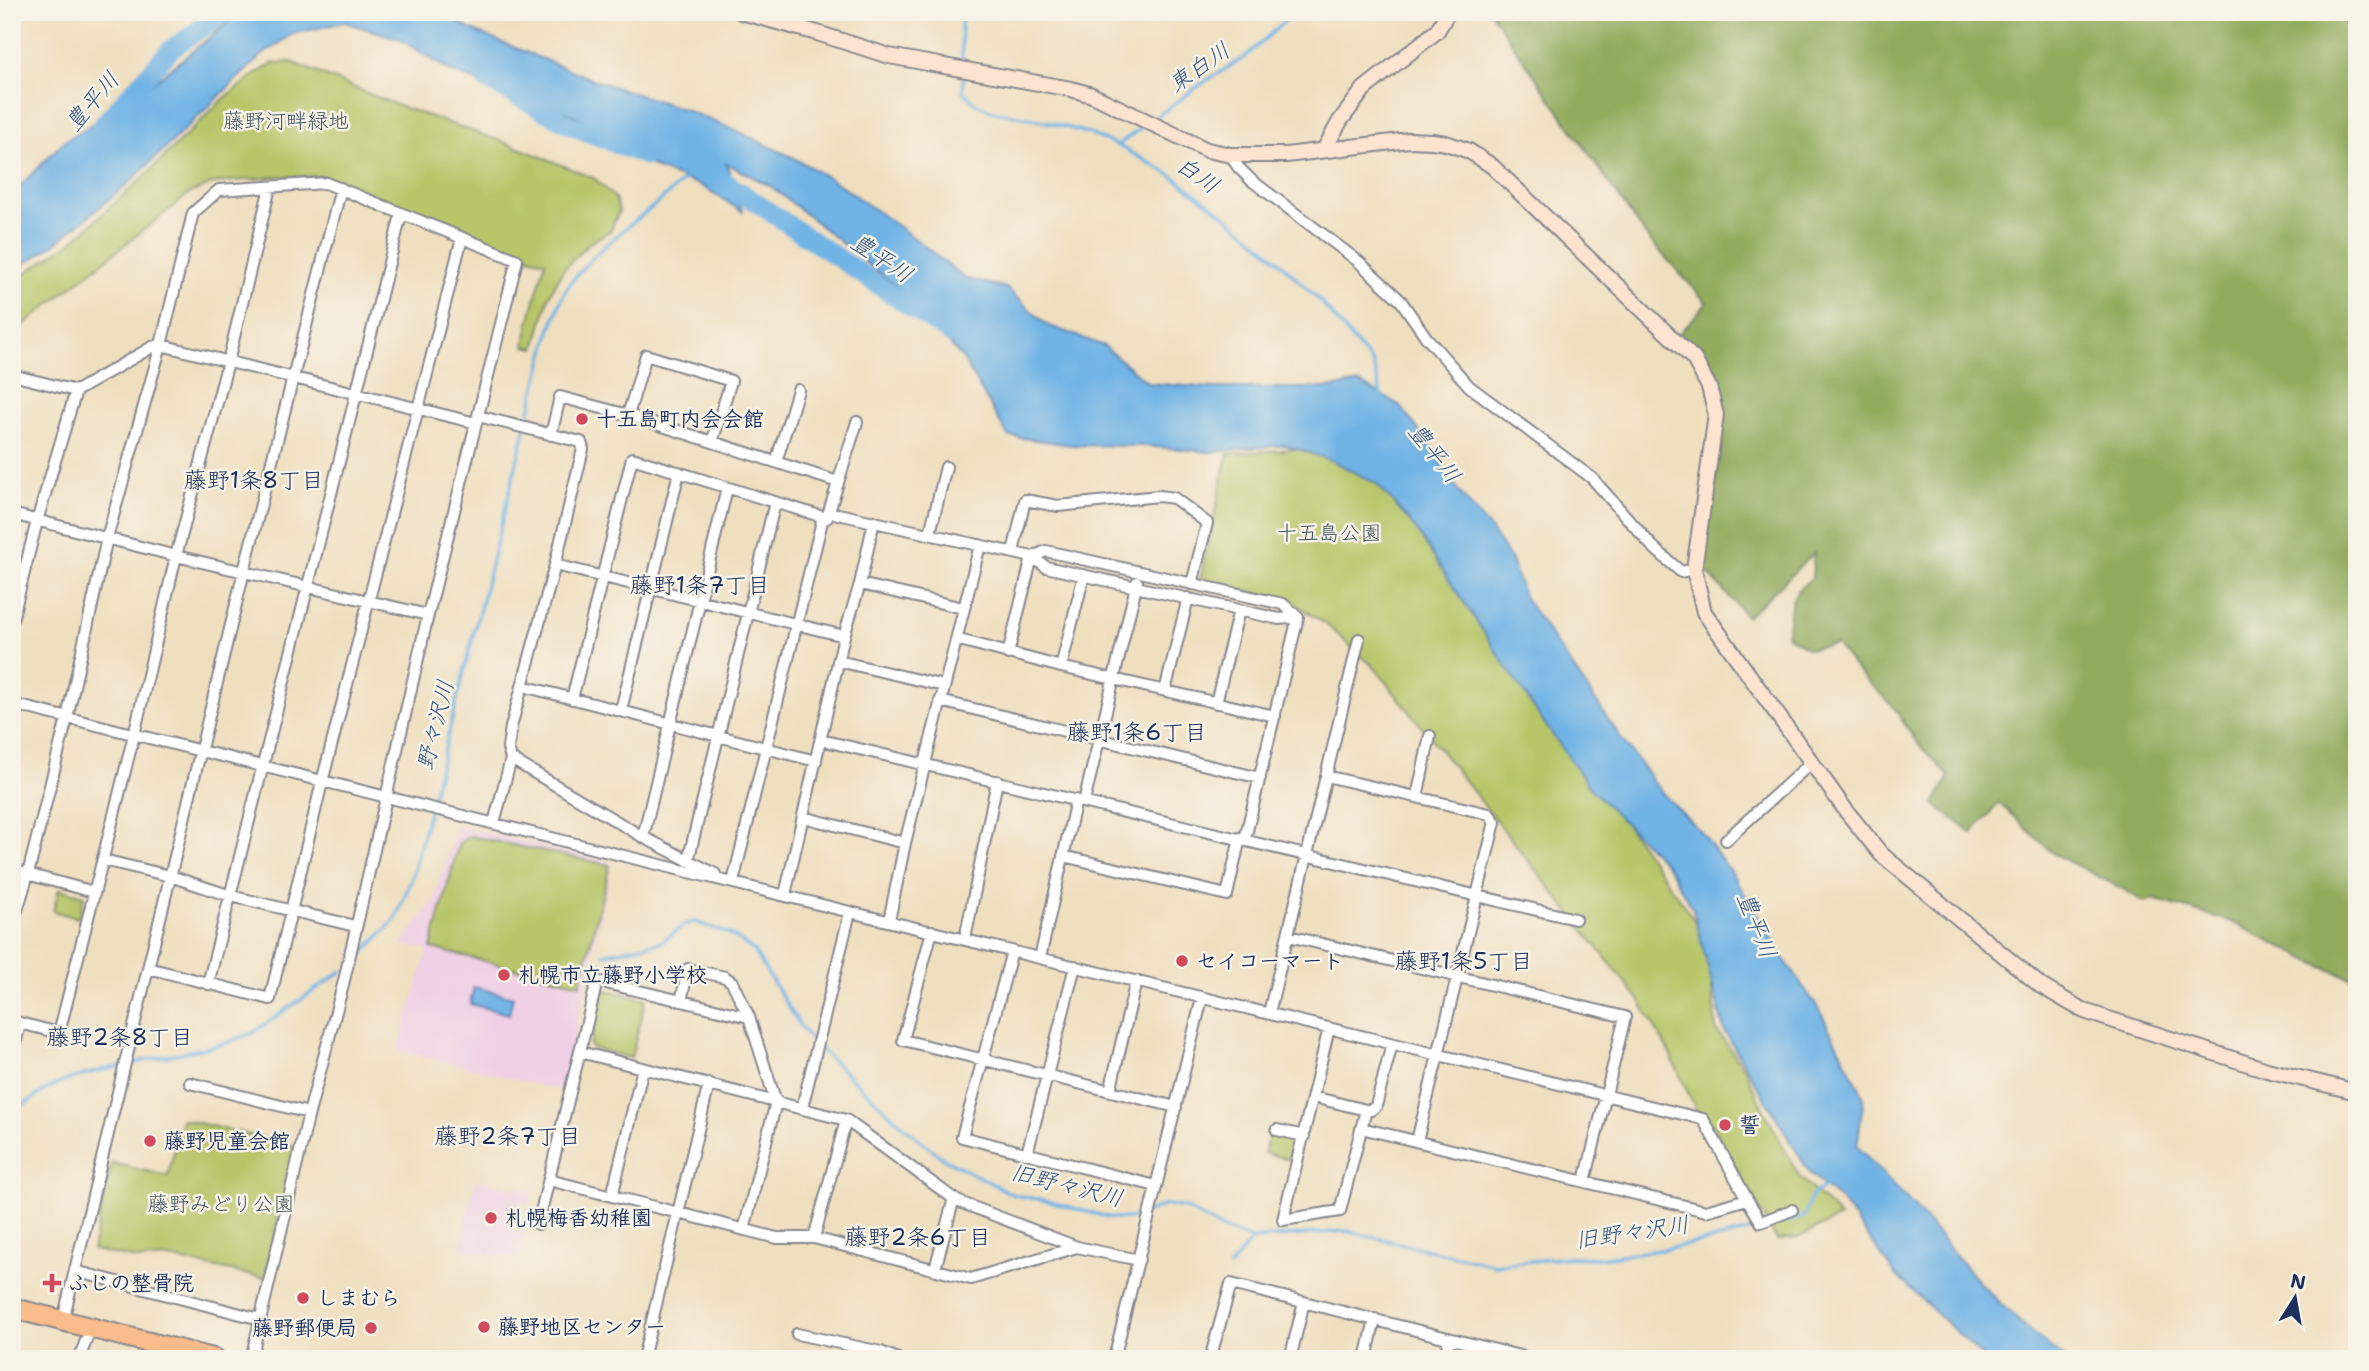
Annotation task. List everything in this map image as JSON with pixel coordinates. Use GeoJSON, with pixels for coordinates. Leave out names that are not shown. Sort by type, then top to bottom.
{"type":"FeatureCollection","features":[{"type":"Feature","properties":{"kind":"highway"},"geometry":{"type":"LineString","coordinates":[[12,1308],[91,1327],[179,1354],[215,1359]]}},
{"type":"Feature","properties":{"kind":"street"},"geometry":{"type":"LineString","coordinates":[[741,12],[889,56],[1093,95],[1207,150],[1231,155],[1286,155],[1409,140],[1446,143],[1469,151],[1492,166],[1694,359],[1709,387],[1716,415],[1694,569],[1704,612],[1847,812],[1881,854],[2041,986],[2084,1011],[2267,1070],[2357,1092]]}},
{"type":"Feature","properties":{"kind":"street"},"geometry":{"type":"LineString","coordinates":[[1324,150],[1340,121],[1364,89],[1437,31],[1448,12]]}},
{"type":"Feature","properties":{"kind":"street"},"geometry":{"type":"LineString","coordinates":[[1231,155],[1251,180],[1357,261],[1401,301],[1426,337],[1469,386],[1592,478],[1652,546],[1681,572],[1694,569]]}},
{"type":"Feature","properties":{"kind":"street"},"geometry":{"type":"LineString","coordinates":[[12,927],[28,874],[107,538],[161,345],[192,213],[219,190],[326,183],[517,260],[428,615],[343,985],[309,1113],[251,1359]]}},
{"type":"Feature","properties":{"kind":"street"},"geometry":{"type":"LineString","coordinates":[[12,1059],[16,1022],[59,1033],[176,556],[229,362],[270,187]]}},
{"type":"Feature","properties":{"kind":"street"},"geometry":{"type":"LineString","coordinates":[[63,1320],[244,571],[341,188]]}},
{"type":"Feature","properties":{"kind":"street"},"geometry":{"type":"LineString","coordinates":[[208,984],[401,215]]}},
{"type":"Feature","properties":{"kind":"street"},"geometry":{"type":"LineString","coordinates":[[148,968],[270,999],[322,782],[462,238]]}},
{"type":"Feature","properties":{"kind":"street"},"geometry":{"type":"LineString","coordinates":[[12,620],[37,521],[76,391],[152,347],[161,345],[419,409],[517,426],[581,442],[583,449],[508,748],[511,759],[494,823]]}},
{"type":"Feature","properties":{"kind":"street"},"geometry":{"type":"LineString","coordinates":[[628,415],[646,355],[731,381],[712,442]]}},
{"type":"Feature","properties":{"kind":"street"},"geometry":{"type":"LineString","coordinates":[[12,375],[76,391]]}},
{"type":"Feature","properties":{"kind":"street"},"geometry":{"type":"LineString","coordinates":[[776,463],[798,390]]}},
{"type":"Feature","properties":{"kind":"street"},"geometry":{"type":"LineString","coordinates":[[547,433],[560,397],[628,415],[838,482]]}},
{"type":"Feature","properties":{"kind":"street"},"geometry":{"type":"LineString","coordinates":[[733,883],[796,624],[826,514],[857,422]]}},
{"type":"Feature","properties":{"kind":"street"},"geometry":{"type":"LineString","coordinates":[[572,699],[632,458],[775,502],[1013,552],[1032,557],[1046,567],[1279,619],[1298,617]]}},
{"type":"Feature","properties":{"kind":"street"},"geometry":{"type":"LineString","coordinates":[[930,533],[946,467]]}},
{"type":"Feature","properties":{"kind":"street"},"geometry":{"type":"LineString","coordinates":[[621,710],[679,472]]}},
{"type":"Feature","properties":{"kind":"street"},"geometry":{"type":"LineString","coordinates":[[643,837],[727,488]]}},
{"type":"Feature","properties":{"kind":"street"},"geometry":{"type":"LineString","coordinates":[[1013,552],[1025,500],[1058,506],[1159,496],[1174,498],[1207,523],[1192,584]]}},
{"type":"Feature","properties":{"kind":"street"},"geometry":{"type":"LineString","coordinates":[[688,860],[775,502]]}},
{"type":"Feature","properties":{"kind":"street"},"geometry":{"type":"LineString","coordinates":[[12,514],[176,556],[428,615]]}},
{"type":"Feature","properties":{"kind":"street"},"geometry":{"type":"LineString","coordinates":[[785,895],[838,661],[874,521]]}},
{"type":"Feature","properties":{"kind":"street"},"geometry":{"type":"LineString","coordinates":[[889,921],[905,843],[979,545]]}},
{"type":"Feature","properties":{"kind":"street"},"geometry":{"type":"LineString","coordinates":[[1032,557],[1046,551],[1283,604],[1298,617]]}},
{"type":"Feature","properties":{"kind":"street"},"geometry":{"type":"LineString","coordinates":[[1008,654],[1032,557]]}},
{"type":"Feature","properties":{"kind":"street"},"geometry":{"type":"LineString","coordinates":[[555,565],[844,636]]}},
{"type":"Feature","properties":{"kind":"street"},"geometry":{"type":"LineString","coordinates":[[1040,958],[1063,856],[1099,741],[1139,573]]}},
{"type":"Feature","properties":{"kind":"street"},"geometry":{"type":"LineString","coordinates":[[1061,667],[1084,575]]}},
{"type":"Feature","properties":{"kind":"street"},"geometry":{"type":"LineString","coordinates":[[860,583],[963,608]]}},
{"type":"Feature","properties":{"kind":"street"},"geometry":{"type":"LineString","coordinates":[[1165,691],[1188,598]]}},
{"type":"Feature","properties":{"kind":"street"},"geometry":{"type":"LineString","coordinates":[[1216,703],[1238,610]]}},
{"type":"Feature","properties":{"kind":"street"},"geometry":{"type":"LineString","coordinates":[[1063,856],[1227,895],[1260,778],[1298,617]]}},
{"type":"Feature","properties":{"kind":"street"},"geometry":{"type":"LineString","coordinates":[[956,639],[1061,667],[1275,716]]}},
{"type":"Feature","properties":{"kind":"street"},"geometry":{"type":"LineString","coordinates":[[1269,1013],[1359,639]]}},
{"type":"Feature","properties":{"kind":"street"},"geometry":{"type":"LineString","coordinates":[[838,661],[944,686]]}},
{"type":"Feature","properties":{"kind":"street"},"geometry":{"type":"LineString","coordinates":[[523,686],[816,761]]}},
{"type":"Feature","properties":{"kind":"street"},"geometry":{"type":"LineString","coordinates":[[940,701],[1260,778]]}},
{"type":"Feature","properties":{"kind":"street"},"geometry":{"type":"LineString","coordinates":[[12,704],[850,912],[1703,1119],[1761,1222],[1792,1210]]}},
{"type":"Feature","properties":{"kind":"street"},"geometry":{"type":"LineString","coordinates":[[1417,797],[1430,736]]}},
{"type":"Feature","properties":{"kind":"street"},"geometry":{"type":"LineString","coordinates":[[821,740],[1575,919]]}},
{"type":"Feature","properties":{"kind":"street"},"geometry":{"type":"LineString","coordinates":[[511,759],[643,837],[733,883]]}},
{"type":"Feature","properties":{"kind":"street"},"geometry":{"type":"LineString","coordinates":[[1726,840],[1812,762]]}},
{"type":"Feature","properties":{"kind":"street"},"geometry":{"type":"LineString","coordinates":[[1326,776],[1489,814],[1494,822],[1417,1141]]}},
{"type":"Feature","properties":{"kind":"street"},"geometry":{"type":"LineString","coordinates":[[965,939],[997,781]]}},
{"type":"Feature","properties":{"kind":"street"},"geometry":{"type":"LineString","coordinates":[[803,817],[905,843]]}},
{"type":"Feature","properties":{"kind":"street"},"geometry":{"type":"LineString","coordinates":[[103,860],[170,876],[231,896],[355,926]]}},
{"type":"Feature","properties":{"kind":"street"},"geometry":{"type":"LineString","coordinates":[[12,870],[94,892]]}},
{"type":"Feature","properties":{"kind":"street"},"geometry":{"type":"LineString","coordinates":[[802,1108],[850,912]]}},
{"type":"Feature","properties":{"kind":"street"},"geometry":{"type":"LineString","coordinates":[[932,931],[902,1041],[1175,1107]]}},
{"type":"Feature","properties":{"kind":"street"},"geometry":{"type":"LineString","coordinates":[[1289,936],[1625,1017],[1585,1181]]}},
{"type":"Feature","properties":{"kind":"street"},"geometry":{"type":"LineString","coordinates":[[1012,951],[962,1137],[1156,1186]]}},
{"type":"Feature","properties":{"kind":"street"},"geometry":{"type":"LineString","coordinates":[[1027,1154],[1075,966]]}},
{"type":"Feature","properties":{"kind":"street"},"geometry":{"type":"LineString","coordinates":[[681,1001],[688,968],[725,976],[732,982],[749,1017],[776,1102],[744,1230]]}},
{"type":"Feature","properties":{"kind":"street"},"geometry":{"type":"LineString","coordinates":[[538,1224],[597,981],[749,1017]]}},
{"type":"Feature","properties":{"kind":"street"},"geometry":{"type":"LineString","coordinates":[[1110,1091],[1136,981]]}},
{"type":"Feature","properties":{"kind":"street"},"geometry":{"type":"LineString","coordinates":[[1114,1359],[1202,998]]}},
{"type":"Feature","properties":{"kind":"street"},"geometry":{"type":"LineString","coordinates":[[1329,1028],[1283,1220],[1340,1211],[1366,1110]]}},
{"type":"Feature","properties":{"kind":"street"},"geometry":{"type":"LineString","coordinates":[[1313,1097],[1371,1110],[1376,1106],[1392,1044]]}},
{"type":"Feature","properties":{"kind":"street"},"geometry":{"type":"LineString","coordinates":[[580,1052],[846,1120],[954,1198],[1077,1247],[1139,1260]]}},
{"type":"Feature","properties":{"kind":"street"},"geometry":{"type":"LineString","coordinates":[[612,1196],[643,1068]]}},
{"type":"Feature","properties":{"kind":"street"},"geometry":{"type":"LineString","coordinates":[[190,1083],[309,1113]]}},
{"type":"Feature","properties":{"kind":"street"},"geometry":{"type":"LineString","coordinates":[[643,1359],[709,1084]]}},
{"type":"Feature","properties":{"kind":"street"},"geometry":{"type":"LineString","coordinates":[[814,1238],[846,1120]]}},
{"type":"Feature","properties":{"kind":"street"},"geometry":{"type":"LineString","coordinates":[[1361,1128],[1706,1211],[1747,1199]]}},
{"type":"Feature","properties":{"kind":"street"},"geometry":{"type":"LineString","coordinates":[[1277,1130],[1304,1136]]}},
{"type":"Feature","properties":{"kind":"street"},"geometry":{"type":"LineString","coordinates":[[549,1180],[777,1238],[814,1238],[971,1279],[1077,1247]]}},
{"type":"Feature","properties":{"kind":"street"},"geometry":{"type":"LineString","coordinates":[[935,1269],[954,1198]]}},
{"type":"Feature","properties":{"kind":"street"},"geometry":{"type":"LineString","coordinates":[[75,1270],[260,1319]]}},
{"type":"Feature","properties":{"kind":"street"},"geometry":{"type":"LineString","coordinates":[[1210,1359],[1231,1284],[1450,1338],[1514,1357],[1532,1359]]}},
{"type":"Feature","properties":{"kind":"street"},"geometry":{"type":"LineString","coordinates":[[1290,1359],[1304,1302]]}},
{"type":"Feature","properties":{"kind":"street"},"geometry":{"type":"LineString","coordinates":[[1366,1359],[1375,1319]]}},
{"type":"Feature","properties":{"kind":"street"},"geometry":{"type":"LineString","coordinates":[[79,1359],[91,1327]]}},
{"type":"Feature","properties":{"kind":"street"},"geometry":{"type":"LineString","coordinates":[[797,1334],[881,1352],[898,1359]]}},
{"type":"Feature","properties":{"kind":"street"},"geometry":{"type":"LineString","coordinates":[[1445,1359],[1450,1338]]}},
{"type":"Feature","properties":{"kind":"street"},"geometry":{"type":"LineString","coordinates":[[1042,1359],[1048,1359]]}},
{"type":"Feature","properties":{"kind":"shaded area","name":"札幌市立藤野小学校"},"geometry":{"type":"Polygon","coordinates":[[[456,826],[612,862],[562,1091],[398,1050],[428,949],[401,945],[434,900],[456,826]]]}},
{"type":"Feature","properties":{"kind":"shaded area","name":"札幌梅香幼稚園"},"geometry":{"type":"Polygon","coordinates":[[[476,1180],[532,1191],[530,1204],[519,1203],[513,1231],[524,1235],[519,1259],[459,1248],[476,1180]]]}},
{"type":"Feature","properties":{"kind":"green space"},"geometry":{"type":"Polygon","coordinates":[[[1490,12],[2357,12],[2357,980],[2323,967],[2230,921],[2153,899],[2144,902],[2054,854],[1999,803],[1972,833],[1934,804],[1949,776],[1918,744],[1892,705],[1860,674],[1836,644],[1808,649],[1786,635],[1793,598],[1812,578],[1814,553],[1747,617],[1702,566],[1723,429],[1715,380],[1679,334],[1707,303],[1647,237],[1490,12]]]}},
{"type":"Feature","properties":{"kind":"green space","name":"藤野河畔緑地"},"geometry":{"type":"Polygon","coordinates":[[[291,62],[399,106],[504,142],[594,178],[615,198],[619,211],[611,230],[588,244],[563,270],[549,296],[535,348],[525,346],[545,261],[517,254],[324,176],[275,177],[214,183],[190,193],[12,334],[12,282],[70,243],[142,179],[221,101],[274,63],[291,62]]]}},
{"type":"Feature","properties":{"kind":"green space","name":"十五島公園"},"geometry":{"type":"Polygon","coordinates":[[[1296,449],[1348,455],[1388,476],[1579,758],[1707,938],[1716,1030],[1745,1069],[1799,1176],[1840,1217],[1797,1238],[1777,1240],[1712,1125],[1696,1110],[1670,1054],[1640,1001],[1374,667],[1327,625],[1291,601],[1200,580],[1228,454],[1296,449]]]}},
{"type":"Feature","properties":{"kind":"green space"},"geometry":{"type":"Polygon","coordinates":[[[470,836],[610,865],[580,984],[431,948],[459,843],[470,836]]]}},
{"type":"Feature","properties":{"kind":"green space"},"geometry":{"type":"Polygon","coordinates":[[[59,889],[84,896],[78,918],[53,911],[59,889]]]}},
{"type":"Feature","properties":{"kind":"green space"},"geometry":{"type":"Polygon","coordinates":[[[606,990],[646,999],[631,1058],[592,1048],[590,1045],[603,992],[606,990]]]}},
{"type":"Feature","properties":{"kind":"green space","name":"藤野みどり公園"},"geometry":{"type":"Polygon","coordinates":[[[182,1119],[296,1146],[264,1278],[170,1258],[142,1260],[92,1250],[112,1163],[168,1176],[182,1119]]]}},
{"type":"Feature","properties":{"kind":"green space"},"geometry":{"type":"Polygon","coordinates":[[[1270,1132],[1294,1138],[1288,1159],[1264,1153],[1270,1132]]]}},
{"type":"Feature","properties":{"kind":"water"},"geometry":{"type":"Polygon","coordinates":[[[237,12],[443,12],[469,29],[594,80],[683,109],[794,158],[836,182],[913,237],[964,278],[1006,288],[1047,325],[1104,346],[1148,383],[1211,388],[1329,388],[1360,383],[1399,405],[1432,447],[1459,492],[1510,558],[1525,598],[1623,741],[1664,795],[1701,832],[1735,878],[1784,959],[1820,1011],[1864,1097],[1857,1146],[1919,1212],[1980,1284],[2028,1330],[2066,1359],[1985,1359],[1896,1275],[1844,1204],[1809,1172],[1724,1030],[1693,909],[1666,864],[1592,790],[1535,710],[1415,528],[1377,484],[1331,460],[1285,445],[1210,452],[1146,446],[1072,445],[1008,436],[963,359],[909,297],[772,187],[726,163],[743,212],[700,185],[657,169],[573,115],[452,72],[398,38],[344,22],[293,34],[262,55],[129,183],[52,246],[12,272],[12,195],[63,142],[135,97],[228,23],[237,12]]]}},
{"type":"Feature","properties":{"kind":"water"},"geometry":{"type":"Polygon","coordinates":[[[474,987],[513,997],[509,1014],[470,1004],[474,987]]]}},
{"type":"Feature","properties":{"kind":"waterway","name":"豊平川"},"geometry":{"type":"LineString","coordinates":[[102,125],[171,49],[225,12]]}},
{"type":"Feature","properties":{"kind":"waterway","name":"白川"},"geometry":{"type":"LineString","coordinates":[[962,64],[961,18],[964,12]]}},
{"type":"Feature","properties":{"kind":"waterway","name":"東白川"},"geometry":{"type":"LineString","coordinates":[[1152,120],[1204,82],[1245,57],[1295,12]]}},
{"type":"Feature","properties":{"kind":"waterway","name":"白川"},"geometry":{"type":"LineString","coordinates":[[963,72],[963,91],[976,104],[992,111],[1087,133],[1117,145],[1171,175],[1223,214],[1265,248],[1320,301],[1373,364],[1382,398]]}},
{"type":"Feature","properties":{"kind":"waterway","name":"豊平川"},"geometry":{"type":"LineString","coordinates":[[486,80],[570,125],[645,156]]}},
{"type":"Feature","properties":{"kind":"waterway","name":"東白川"},"geometry":{"type":"LineString","coordinates":[[1118,145],[1146,124]]}},
{"type":"Feature","properties":{"kind":"waterway","name":"豊平川"},"geometry":{"type":"LineString","coordinates":[[714,174],[950,334]]}},
{"type":"Feature","properties":{"kind":"waterway","name":"野々沢川"},"geometry":{"type":"LineString","coordinates":[[351,965],[395,920],[412,878],[550,331],[562,298],[568,286],[597,253],[686,178]]}},
{"type":"Feature","properties":{"kind":"waterway","name":"旧野々沢川"},"geometry":{"type":"LineString","coordinates":[[604,954],[661,942],[686,924],[695,922],[730,934],[753,950],[814,1044]]}},
{"type":"Feature","properties":{"kind":"waterway","name":"野々沢川"},"geometry":{"type":"LineString","coordinates":[[128,1064],[219,1045],[251,1034],[342,971]]}},
{"type":"Feature","properties":{"kind":"waterway","name":"旧野々沢川"},"geometry":{"type":"LineString","coordinates":[[820,1049],[941,1157],[1014,1195],[1111,1218],[1130,1218],[1166,1205],[1175,1206],[1185,1208],[1223,1229],[1252,1239],[1346,1231],[1495,1265],[1569,1257],[1599,1258],[1721,1238],[1804,1217],[1812,1195],[1827,1185]]}},
{"type":"Feature","properties":{"kind":"waterway","name":"野々沢川"},"geometry":{"type":"LineString","coordinates":[[12,1114],[51,1087],[88,1073],[121,1066]]}},
{"type":"Feature","properties":{"kind":"waterway"},"geometry":{"type":"LineString","coordinates":[[1229,1268],[1252,1239]]}},
{"type":"Feature","properties":{"kind":"place","name":"十五島町内会会館"},"geometry":{"type":"Point","coordinates":[582,419]}},
{"type":"Feature","properties":{"kind":"place","name":"セイコーマート"},"geometry":{"type":"Point","coordinates":[1182,961]}},
{"type":"Feature","properties":{"kind":"place","name":"札幌市立藤野小学校"},"geometry":{"type":"Point","coordinates":[504,975]}},
{"type":"Feature","properties":{"kind":"place","name":"誓"},"geometry":{"type":"Point","coordinates":[1725,1125]}},
{"type":"Feature","properties":{"kind":"place","name":"藤野児童会館"},"geometry":{"type":"Point","coordinates":[150,1141]}},
{"type":"Feature","properties":{"kind":"place","name":"札幌梅香幼稚園"},"geometry":{"type":"Point","coordinates":[491,1218]}},
{"type":"Feature","properties":{"kind":"place","name":"ふじの整骨院"},"geometry":{"type":"Point","coordinates":[52,1283]}},
{"type":"Feature","properties":{"kind":"place","name":"しまむら"},"geometry":{"type":"Point","coordinates":[303,1298]}},
{"type":"Feature","properties":{"kind":"place","name":"藤野地区センター"},"geometry":{"type":"Point","coordinates":[484,1327]}},
{"type":"Feature","properties":{"kind":"place","name":"藤野郵便局"},"geometry":{"type":"Point","coordinates":[371,1328]}},
{"type":"Feature","properties":{"kind":"district","name":"藤野1条8丁目"},"geometry":{"type":"Point","coordinates":[254,480]}},
{"type":"Feature","properties":{"kind":"district","name":"藤野1条7丁目"},"geometry":{"type":"Point","coordinates":[700,585]}},
{"type":"Feature","properties":{"kind":"district","name":"藤野1条6丁目"},"geometry":{"type":"Point","coordinates":[1137,732]}},
{"type":"Feature","properties":{"kind":"district","name":"藤野1条5丁目"},"geometry":{"type":"Point","coordinates":[1464,961]}},
{"type":"Feature","properties":{"kind":"district","name":"藤野2条8丁目"},"geometry":{"type":"Point","coordinates":[120,1037]}},
{"type":"Feature","properties":{"kind":"district","name":"藤野2条7丁目"},"geometry":{"type":"Point","coordinates":[508,1136]}},
{"type":"Feature","properties":{"kind":"district","name":"藤野2条6丁目"},"geometry":{"type":"Point","coordinates":[918,1237]}}]}
